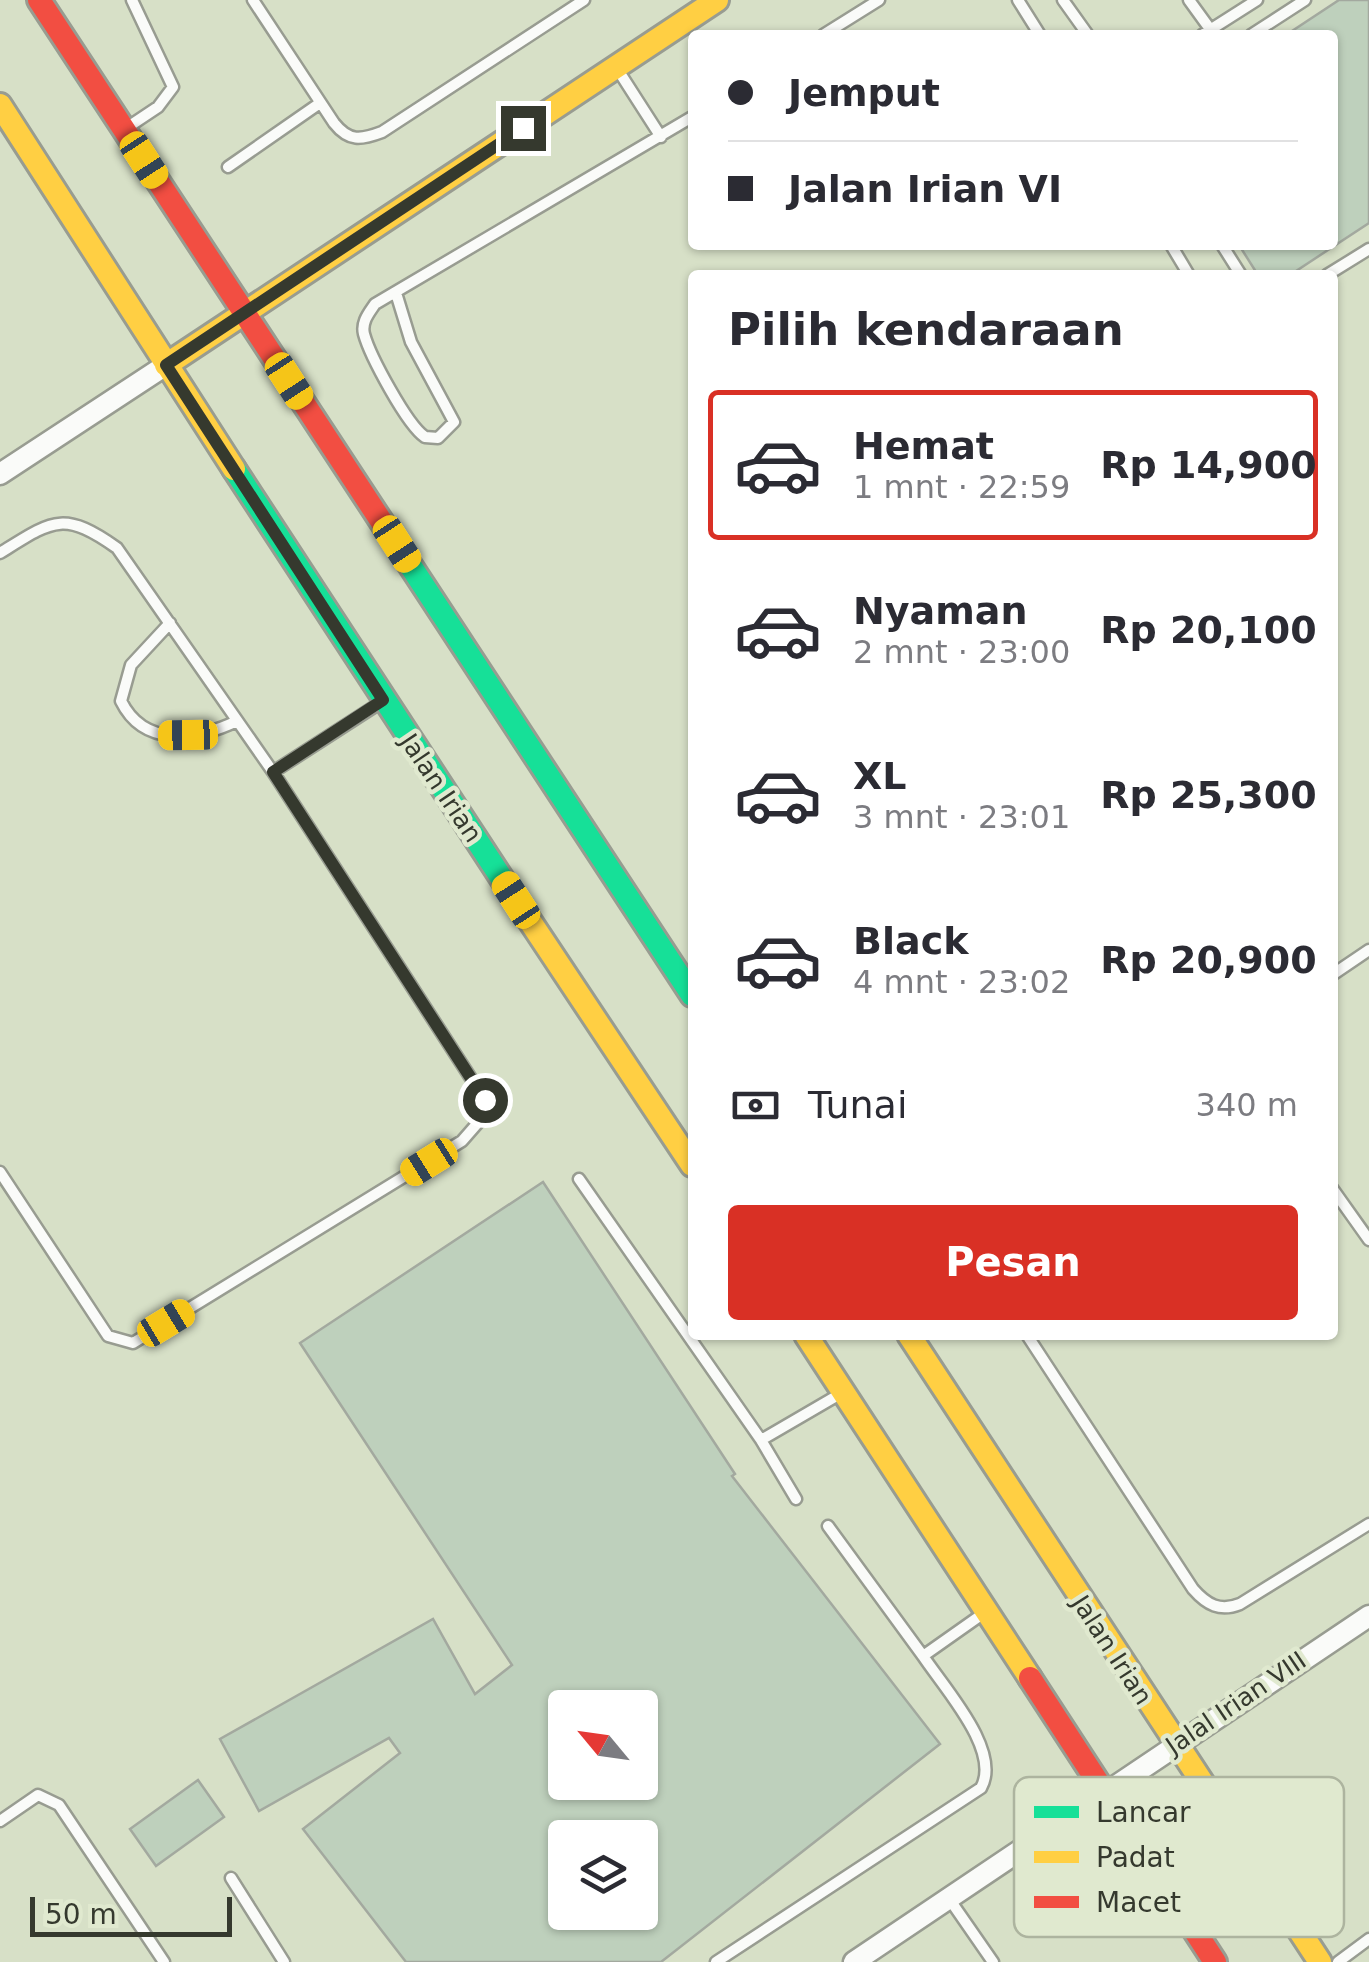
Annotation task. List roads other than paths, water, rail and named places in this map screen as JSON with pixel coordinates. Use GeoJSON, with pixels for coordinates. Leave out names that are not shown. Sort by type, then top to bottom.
{"type":"FeatureCollection","features":[{"type":"Feature","properties":{"kind":"street"},"geometry":{"type":"LineString","coordinates":[[39,0],[688,989]]}},
{"type":"Feature","properties":{"kind":"street"},"geometry":{"type":"LineString","coordinates":[[0,474],[246,315],[717,0]]}},
{"type":"Feature","properties":{"kind":"street","name":"Jalan Irian"},"geometry":{"type":"LineString","coordinates":[[0,105],[383,700],[688,1159]]}},
{"type":"Feature","properties":{"kind":"street"},"geometry":{"type":"LineString","coordinates":[[809,1340],[1095,1777]]}},
{"type":"Feature","properties":{"kind":"street","name":"Jalan Irian"},"geometry":{"type":"LineString","coordinates":[[914,1340],[1195,1777]]}},
{"type":"Feature","properties":{"kind":"street","name":"Jalal Irian VIII"},"geometry":{"type":"LineString","coordinates":[[1128,1777],[1369,1616]]}},
{"type":"Feature","properties":{"kind":"street","name":"Jalal Irian VIII"},"geometry":{"type":"LineString","coordinates":[[854,1962],[1014,1856]]}},
{"type":"Feature","properties":{"kind":"street"},"geometry":{"type":"LineString","coordinates":[[1198,1937],[1214,1962]]}},
{"type":"Feature","properties":{"kind":"street","name":"Jalan Irian"},"geometry":{"type":"LineString","coordinates":[[1303,1937],[1320,1962]]}},
{"type":"Feature","properties":{"kind":"lane"},"geometry":{"type":"LineString","coordinates":[[124,130],[158,107],[173,88],[132,0]]}},
{"type":"Feature","properties":{"kind":"lane"},"geometry":{"type":"LineString","coordinates":[[253,0],[342,133],[363,139],[382,132],[584,0]]}},
{"type":"Feature","properties":{"kind":"lane"},"geometry":{"type":"LineString","coordinates":[[831,30],[879,0]]}},
{"type":"Feature","properties":{"kind":"lane"},"geometry":{"type":"LineString","coordinates":[[1018,0],[1037,30]]}},
{"type":"Feature","properties":{"kind":"lane"},"geometry":{"type":"LineString","coordinates":[[1063,0],[1084,30]]}},
{"type":"Feature","properties":{"kind":"lane"},"geometry":{"type":"LineString","coordinates":[[1189,0],[1205,30]]}},
{"type":"Feature","properties":{"kind":"lane"},"geometry":{"type":"LineString","coordinates":[[1209,30],[1257,0]]}},
{"type":"Feature","properties":{"kind":"lane"},"geometry":{"type":"LineString","coordinates":[[1259,30],[1305,0]]}},
{"type":"Feature","properties":{"kind":"lane"},"geometry":{"type":"LineString","coordinates":[[615,66],[661,136]]}},
{"type":"Feature","properties":{"kind":"lane"},"geometry":{"type":"LineString","coordinates":[[228,167],[320,103]]}},
{"type":"Feature","properties":{"kind":"lane"},"geometry":{"type":"LineString","coordinates":[[396,292],[411,342],[451,408],[454,422],[438,438],[425,438],[410,424],[364,333],[367,315],[375,304],[688,119]]}},
{"type":"Feature","properties":{"kind":"lane"},"geometry":{"type":"LineString","coordinates":[[1334,270],[1369,249]]}},
{"type":"Feature","properties":{"kind":"lane"},"geometry":{"type":"LineString","coordinates":[[0,553],[49,522],[88,527],[117,548],[273,772],[485,1100],[478,1126],[445,1152],[133,1343],[108,1336],[0,1172]]}},
{"type":"Feature","properties":{"kind":"lane"},"geometry":{"type":"LineString","coordinates":[[170,624],[131,664],[121,701],[127,712],[140,728],[155,734],[212,733],[238,721]]}},
{"type":"Feature","properties":{"kind":"lane"},"geometry":{"type":"LineString","coordinates":[[273,772],[383,700]]}},
{"type":"Feature","properties":{"kind":"lane"},"geometry":{"type":"LineString","coordinates":[[1338,971],[1369,950]]}},
{"type":"Feature","properties":{"kind":"lane"},"geometry":{"type":"LineString","coordinates":[[580,1180],[688,1335]]}},
{"type":"Feature","properties":{"kind":"lane"},"geometry":{"type":"LineString","coordinates":[[1338,1196],[1369,1240]]}},
{"type":"Feature","properties":{"kind":"lane"},"geometry":{"type":"LineString","coordinates":[[691,1340],[761,1440],[796,1500]]}},
{"type":"Feature","properties":{"kind":"lane"},"geometry":{"type":"LineString","coordinates":[[1030,1340],[1194,1589],[1208,1604],[1228,1609],[1240,1604],[1369,1524]]}},
{"type":"Feature","properties":{"kind":"lane"},"geometry":{"type":"LineString","coordinates":[[761,1440],[844,1392]]}},
{"type":"Feature","properties":{"kind":"lane"},"geometry":{"type":"LineString","coordinates":[[716,1962],[981,1788],[988,1769],[985,1751],[924,1656],[828,1526]]}},
{"type":"Feature","properties":{"kind":"lane"},"geometry":{"type":"LineString","coordinates":[[924,1656],[987,1611]]}},
{"type":"Feature","properties":{"kind":"lane"},"geometry":{"type":"LineString","coordinates":[[0,1821],[38,1795],[60,1805],[164,1962]]}},
{"type":"Feature","properties":{"kind":"lane"},"geometry":{"type":"LineString","coordinates":[[230,1878],[284,1962]]}},
{"type":"Feature","properties":{"kind":"lane"},"geometry":{"type":"LineString","coordinates":[[950,1900],[993,1962]]}},
{"type":"Feature","properties":{"kind":"lane"},"geometry":{"type":"LineString","coordinates":[[1338,1962],[1369,1939]]}}]}
